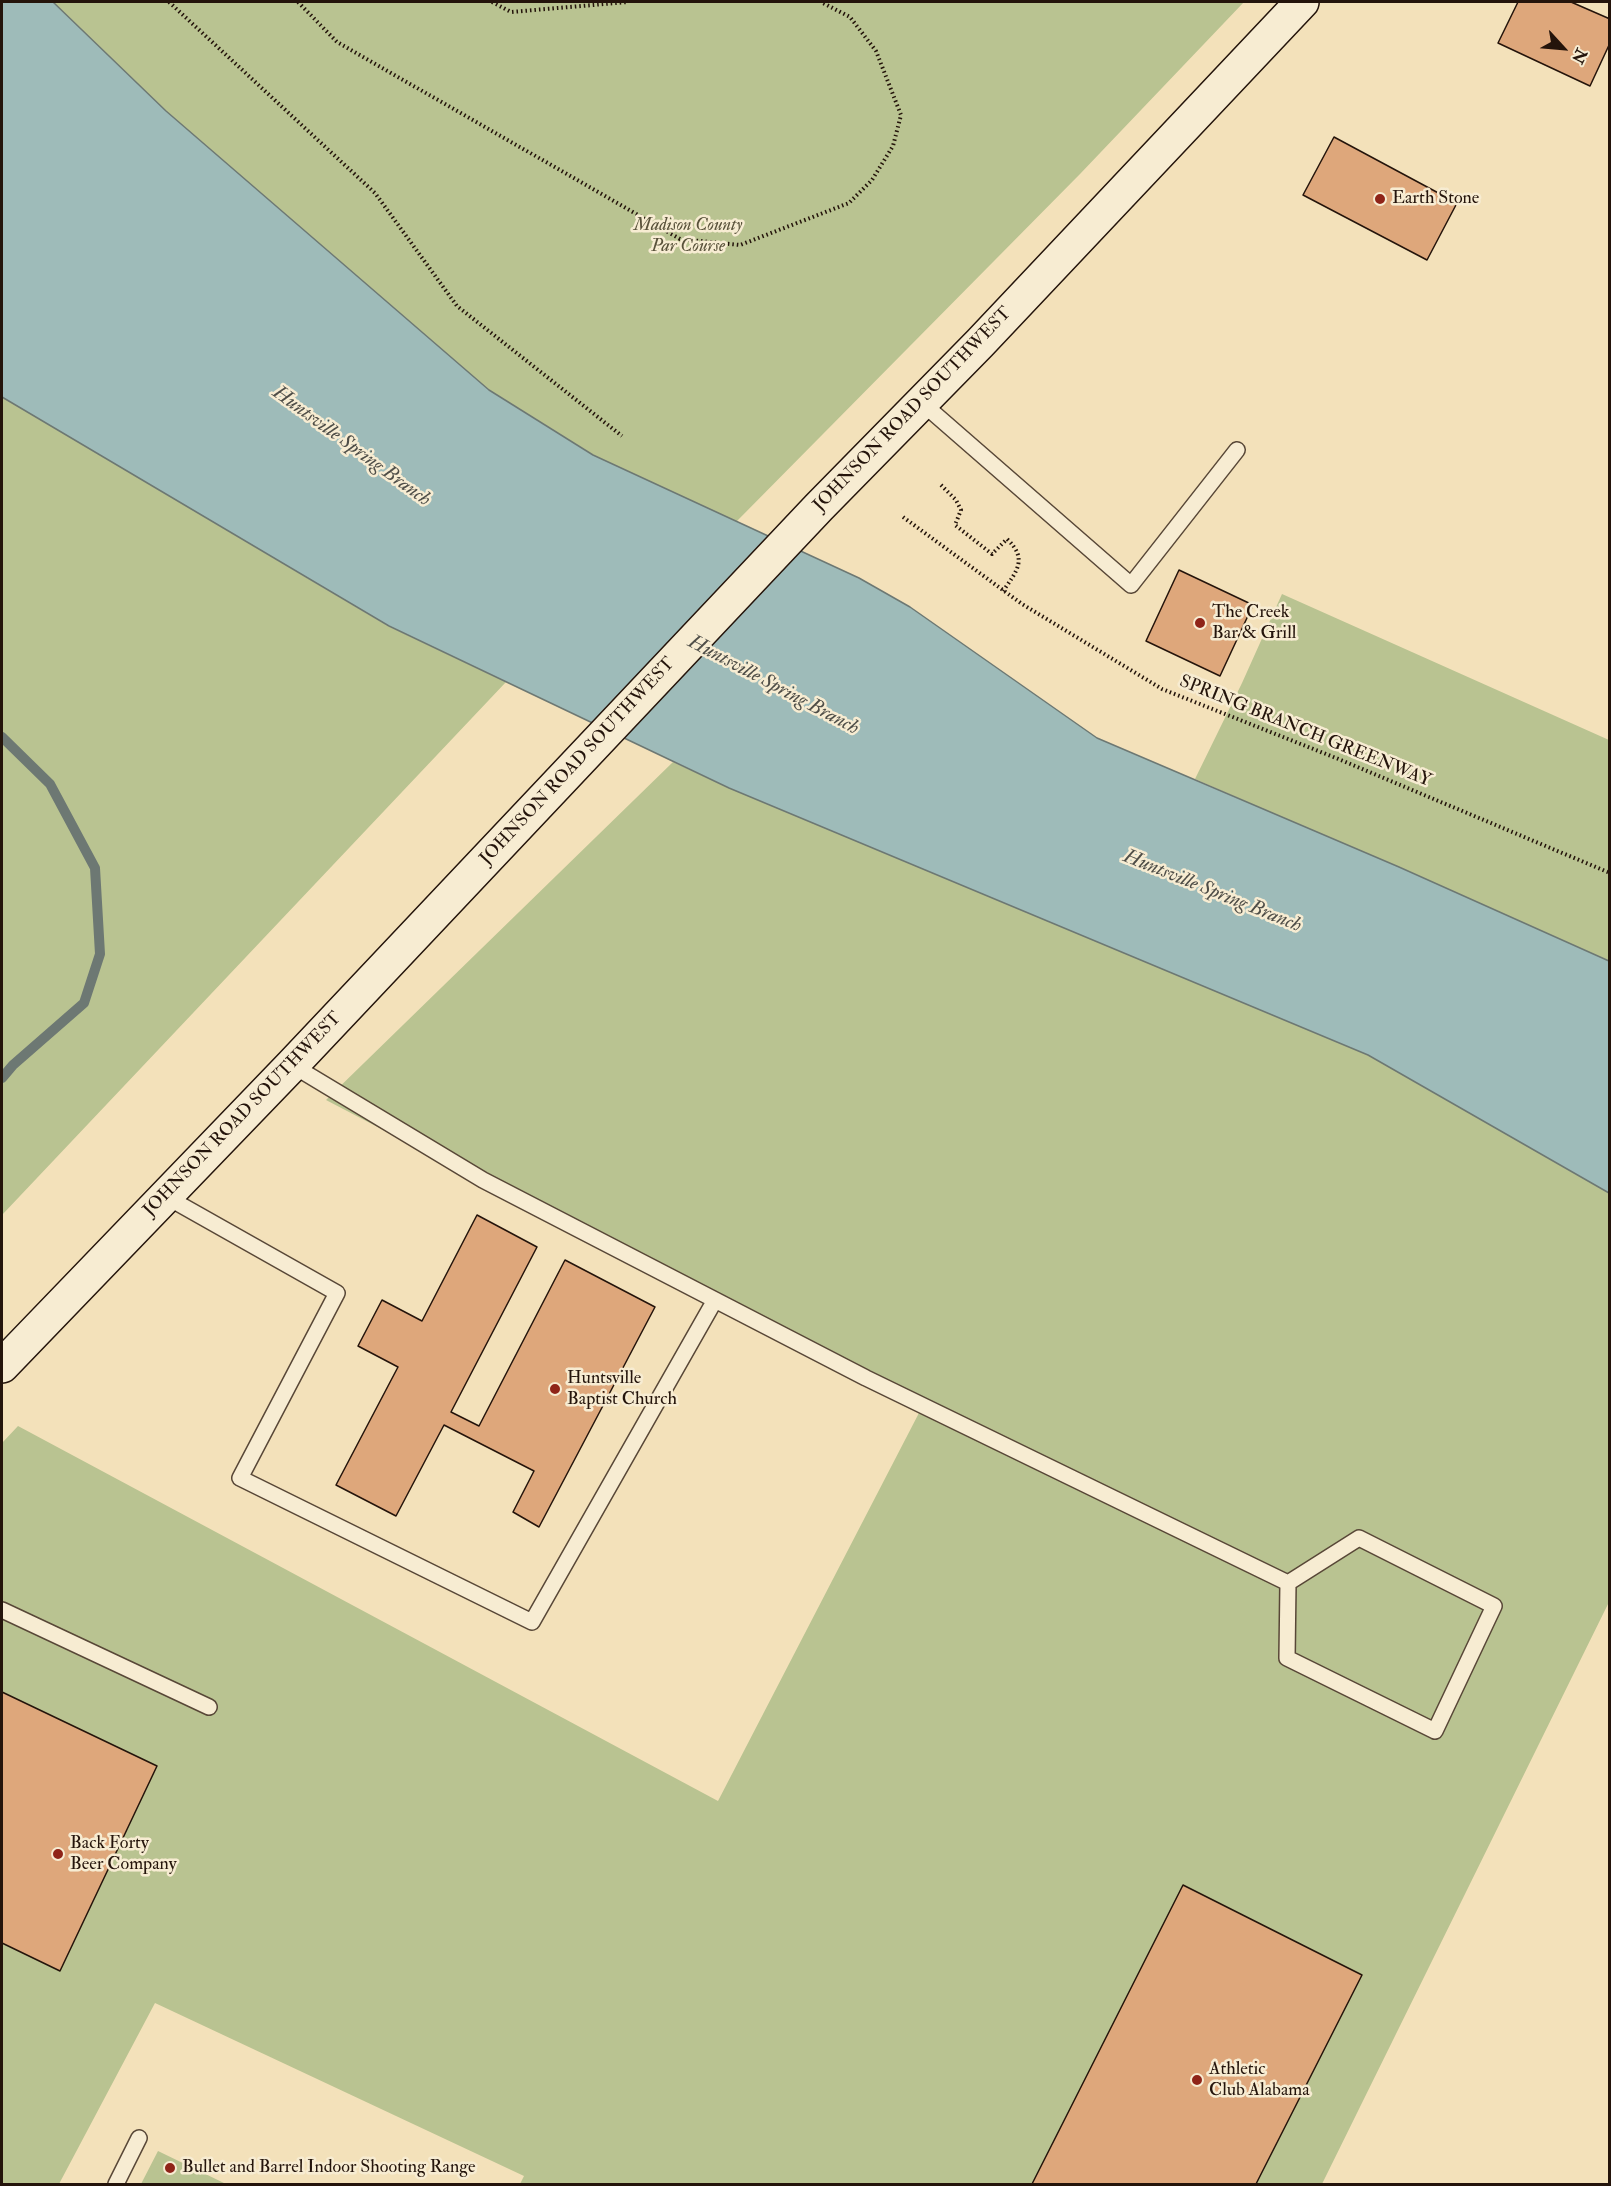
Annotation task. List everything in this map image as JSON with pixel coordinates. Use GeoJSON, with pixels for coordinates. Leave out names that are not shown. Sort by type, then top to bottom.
{"type":"FeatureCollection","features":[{"type":"Feature","properties":{"kind":"street","name":"JOHNSON ROAD SOUTHWEST"},"geometry":{"type":"LineString","coordinates":[[2,1366],[292,1065],[819,507],[980,343],[1302,2]]}},
{"type":"Feature","properties":{"kind":"lane"},"geometry":{"type":"LineString","coordinates":[[921,402],[1131,585],[1237,450]]}},
{"type":"Feature","properties":{"kind":"lane"},"geometry":{"type":"LineString","coordinates":[[292,1065],[483,1180],[866,1378],[1288,1583]]}},
{"type":"Feature","properties":{"kind":"lane"},"geometry":{"type":"LineString","coordinates":[[165,1196],[337,1293],[240,1478],[532,1622],[715,1300]]}},
{"type":"Feature","properties":{"kind":"lane"},"geometry":{"type":"LineString","coordinates":[[1359,1538],[1494,1606],[1436,1731],[1287,1658],[1288,1583],[1359,1538]]}},
{"type":"Feature","properties":{"kind":"lane"},"geometry":{"type":"LineString","coordinates":[[2,1610],[209,1707]]}},
{"type":"Feature","properties":{"kind":"lane"},"geometry":{"type":"LineString","coordinates":[[116,2184],[139,2138]]}},
{"type":"Feature","properties":{"kind":"path"},"geometry":{"type":"LineString","coordinates":[[169,2],[375,193],[457,306],[622,436]]}},
{"type":"Feature","properties":{"kind":"path"},"geometry":{"type":"LineString","coordinates":[[298,2],[337,42],[680,238],[740,245],[849,203],[872,180],[893,146],[901,115],[876,51],[850,17],[821,2]]}},
{"type":"Feature","properties":{"kind":"path"},"geometry":{"type":"LineString","coordinates":[[492,2],[512,12],[628,2]]}},
{"type":"Feature","properties":{"kind":"path"},"geometry":{"type":"LineString","coordinates":[[940,485],[956,500],[961,510],[956,525],[992,554],[1007,539],[1017,548],[1019,561],[1016,573],[1004,591]]}},
{"type":"Feature","properties":{"kind":"path","name":"SPRING BRANCH GREENWAY"},"geometry":{"type":"LineString","coordinates":[[903,517],[1022,604],[1161,689],[1336,758],[1610,873]]}},
{"type":"Feature","properties":{"kind":"green space","name":"Madison County Par Course"},"geometry":{"type":"Polygon","coordinates":[[[53,2],[1244,2],[1080,174],[736,522],[593,455],[489,390],[166,111],[53,2]]]}},
{"type":"Feature","properties":{"kind":"green space"},"geometry":{"type":"Polygon","coordinates":[[[2,397],[388,626],[506,682],[2,1215],[2,397]]]}},
{"type":"Feature","properties":{"kind":"green space"},"geometry":{"type":"Polygon","coordinates":[[[1282,594],[1609,740],[1609,961],[1195,779],[1282,594]]]}},
{"type":"Feature","properties":{"kind":"green space"},"geometry":{"type":"Polygon","coordinates":[[[673,762],[729,788],[1368,1055],[1609,1193],[1609,1602],[1322,2184],[520,2184],[524,2176],[155,2003],[59,2184],[2,2184],[2,1443],[18,1426],[718,1801],[920,1411],[326,1100],[673,762]]]}},
{"type":"Feature","properties":{"kind":"green space","name":"Bullet and Barrel Indoor Shooting Range"},"geometry":{"type":"Polygon","coordinates":[[[158,2151],[226,2184],[141,2184],[158,2151]]]}},
{"type":"Feature","properties":{"kind":"water","name":"Huntsville Spring Branch"},"geometry":{"type":"Polygon","coordinates":[[[2,2],[53,2],[166,111],[489,390],[593,455],[859,578],[910,607],[1097,738],[1399,867],[1609,961],[1609,1193],[1368,1055],[729,788],[389,626],[2,397],[2,2]]]}},
{"type":"Feature","properties":{"kind":"building"},"geometry":{"type":"Polygon","coordinates":[[[1518,2],[1571,2],[1610,19],[1610,43],[1590,86],[1498,43],[1518,2]]]}},
{"type":"Feature","properties":{"kind":"building","name":"Earth Stone"},"geometry":{"type":"Polygon","coordinates":[[[1334,137],[1457,203],[1427,260],[1303,195],[1334,137]]]}},
{"type":"Feature","properties":{"kind":"building","name":"The Creek Bar & Grill"},"geometry":{"type":"Polygon","coordinates":[[[1179,570],[1253,605],[1220,676],[1146,641],[1179,570]]]}},
{"type":"Feature","properties":{"kind":"building","name":"Huntsville Baptist Church"},"geometry":{"type":"Polygon","coordinates":[[[477,1215],[537,1247],[451,1412],[479,1426],[565,1260],[655,1307],[539,1527],[513,1512],[534,1471],[444,1425],[396,1516],[336,1485],[398,1367],[358,1346],[382,1300],[422,1321],[477,1215]]]}},
{"type":"Feature","properties":{"kind":"building","name":"Back Forty Beer Company"},"geometry":{"type":"Polygon","coordinates":[[[2,1692],[157,1766],[60,1971],[2,1943],[2,1692]]]}},
{"type":"Feature","properties":{"kind":"building","name":"Athletic Club Alabama"},"geometry":{"type":"Polygon","coordinates":[[[1183,1885],[1362,1975],[1256,2184],[1032,2184],[1183,1885]]]}},
{"type":"Feature","properties":{"kind":"waterway"},"geometry":{"type":"LineString","coordinates":[[2,737],[50,784],[95,868],[100,954],[84,1003],[13,1065],[2,1078]]}},
{"type":"Feature","properties":{"kind":"place","name":"Earth Stone"},"geometry":{"type":"Point","coordinates":[1380,199]}},
{"type":"Feature","properties":{"kind":"place","name":"The Creek Bar & Grill"},"geometry":{"type":"Point","coordinates":[1200,623]}},
{"type":"Feature","properties":{"kind":"place","name":"Huntsville Baptist Church"},"geometry":{"type":"Point","coordinates":[555,1389]}},
{"type":"Feature","properties":{"kind":"place","name":"Back Forty Beer Company"},"geometry":{"type":"Point","coordinates":[58,1854]}},
{"type":"Feature","properties":{"kind":"place","name":"Athletic Club Alabama"},"geometry":{"type":"Point","coordinates":[1197,2080]}},
{"type":"Feature","properties":{"kind":"place","name":"Bullet and Barrel Indoor Shooting Range"},"geometry":{"type":"Point","coordinates":[170,2168]}}]}
